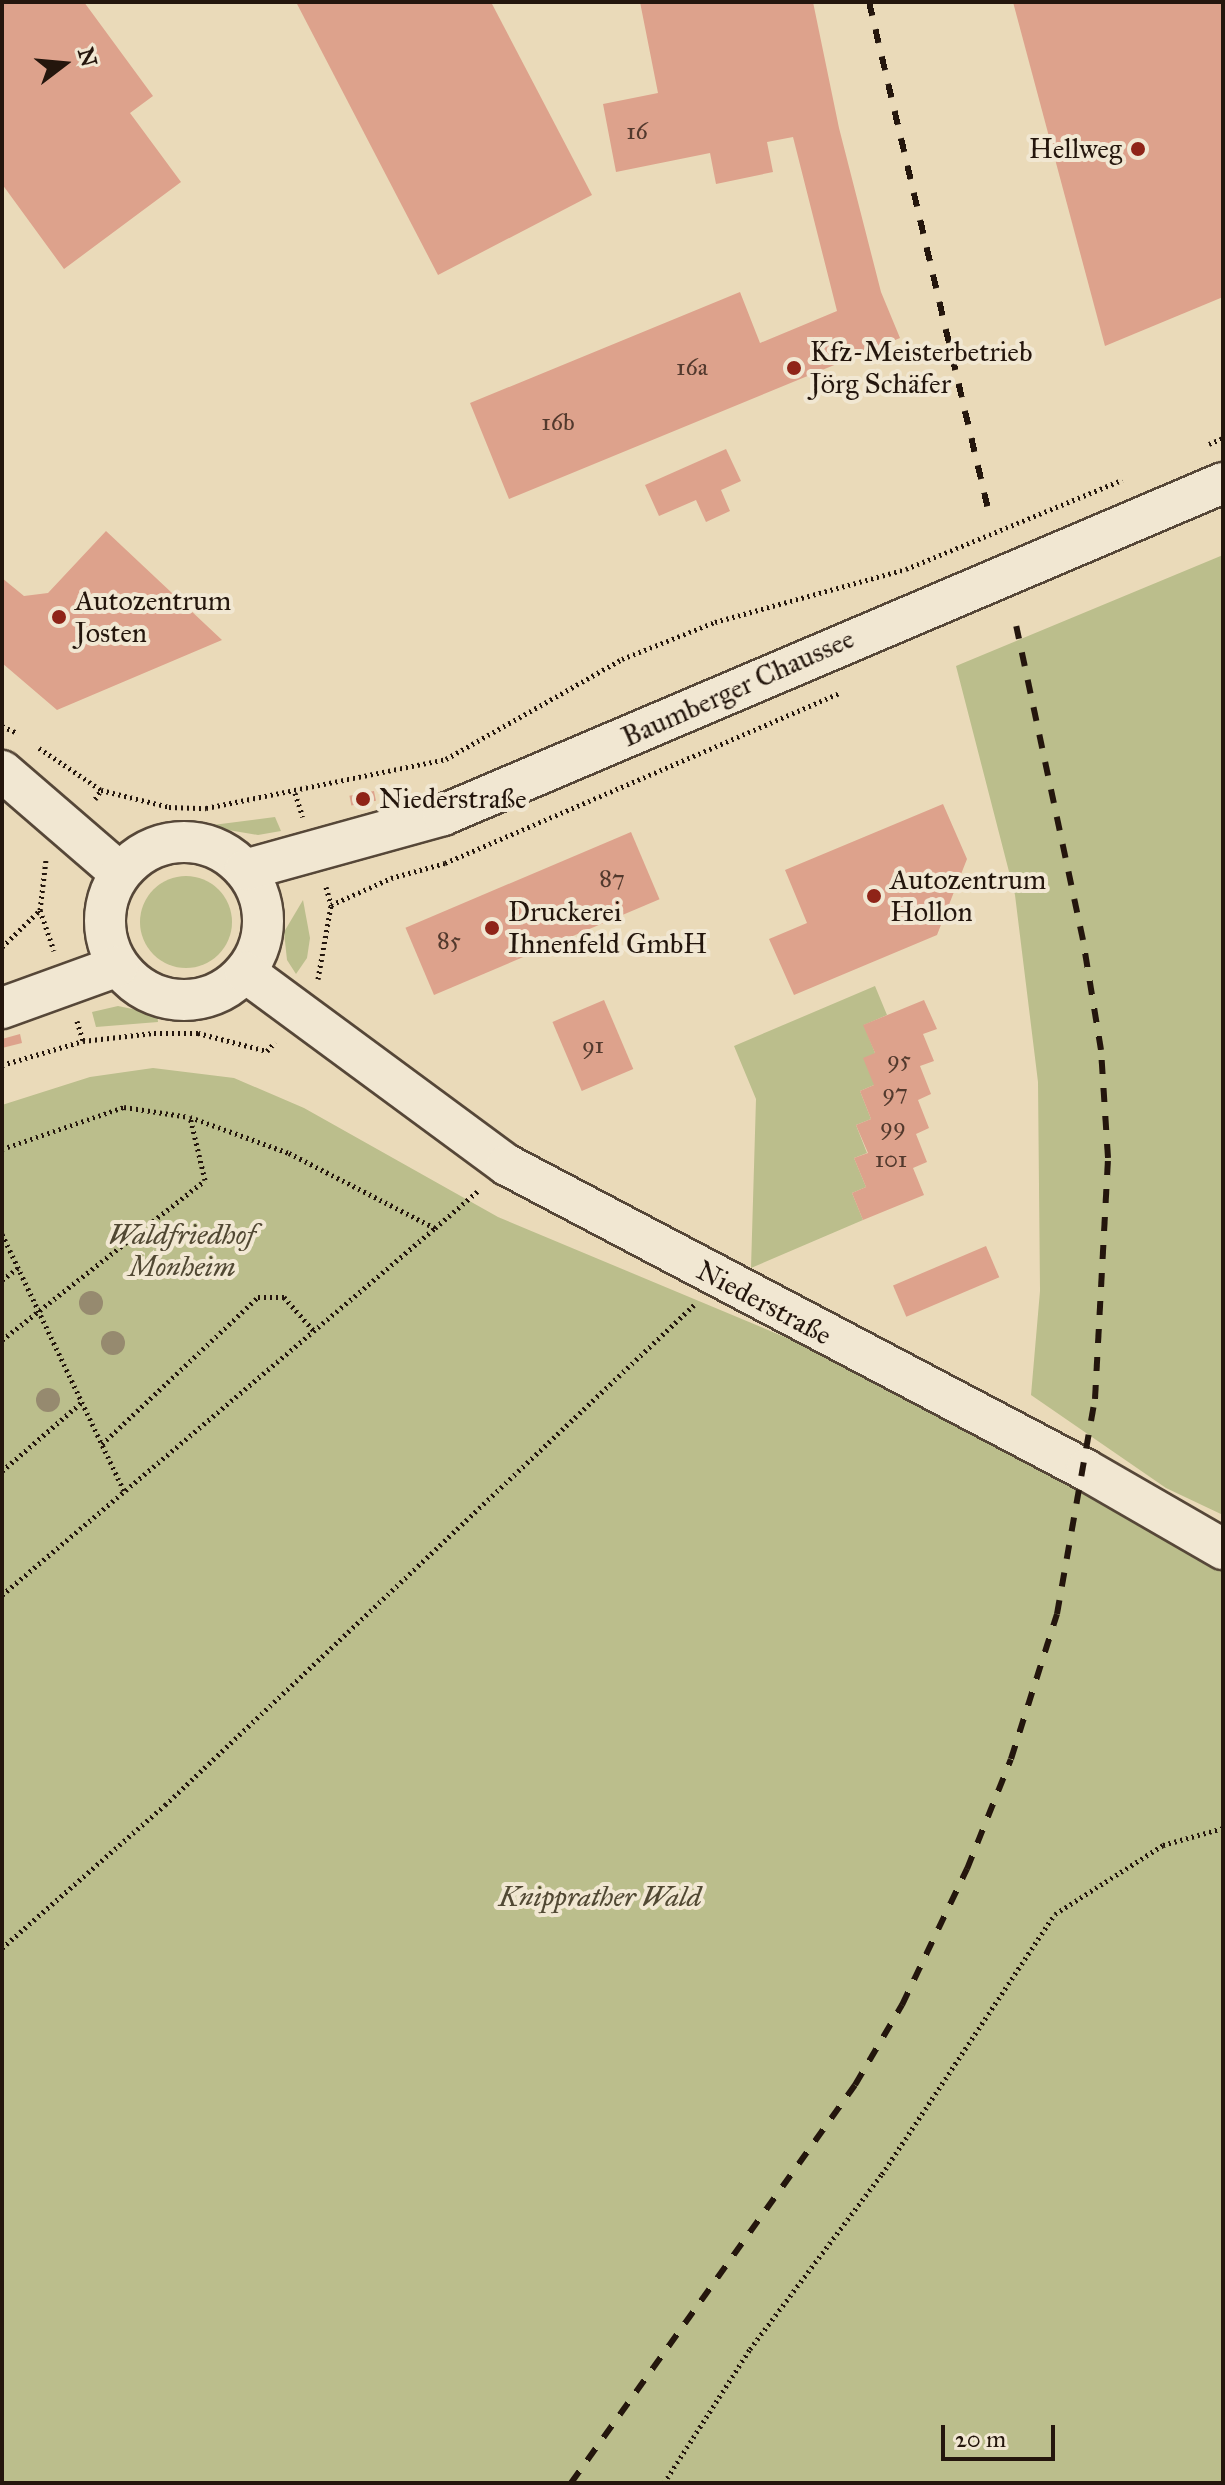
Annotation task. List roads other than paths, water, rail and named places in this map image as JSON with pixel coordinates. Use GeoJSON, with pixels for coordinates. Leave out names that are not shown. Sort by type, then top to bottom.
{"type":"FeatureCollection","features":[{"type":"Feature","properties":{"kind":"street","name":"Baumberger Chaussee"},"geometry":{"type":"LineString","coordinates":[[245,870],[443,815],[1223,483]]}},
{"type":"Feature","properties":{"kind":"street"},"geometry":{"type":"LineString","coordinates":[[2,771],[120,873]]}},
{"type":"Feature","properties":{"kind":"street"},"geometry":{"type":"LineString","coordinates":[[182,841],[217,849],[245,870],[259,894],[264,921],[259,948],[245,972],[205,998],[180,1001],[156,996],[118,966],[104,919],[120,873],[138,856],[182,841]]}},
{"type":"Feature","properties":{"kind":"street"},"geometry":{"type":"LineString","coordinates":[[2,1008],[118,966]]}},
{"type":"Feature","properties":{"kind":"street","name":"Niederstraße"},"geometry":{"type":"LineString","coordinates":[[245,972],[299,1015],[507,1165],[1086,1470],[1223,1549]]}},
{"type":"Feature","properties":{"kind":"railway"},"geometry":{"type":"LineString","coordinates":[[869,2],[988,509]]}},
{"type":"Feature","properties":{"kind":"railway"},"geometry":{"type":"LineString","coordinates":[[571,2483],[855,2085],[902,2005],[967,1869],[1011,1759],[1057,1614],[1095,1399],[1108,1158],[1101,1050],[1083,940],[1016,626]]}},
{"type":"Feature","properties":{"kind":"place","name":"Hellweg"},"geometry":{"type":"Point","coordinates":[1138,149]}},
{"type":"Feature","properties":{"kind":"place","name":"Kfz-Meisterbetrieb Jörg Schäfer"},"geometry":{"type":"Point","coordinates":[794,368]}},
{"type":"Feature","properties":{"kind":"place","name":"Autozentrum Josten"},"geometry":{"type":"Point","coordinates":[59,617]}},
{"type":"Feature","properties":{"kind":"place","name":"Niederstraße"},"geometry":{"type":"Point","coordinates":[363,799]}},
{"type":"Feature","properties":{"kind":"place","name":"Autozentrum Hollon"},"geometry":{"type":"Point","coordinates":[874,896]}},
{"type":"Feature","properties":{"kind":"place","name":"Druckerei Ihnenfeld GmbH"},"geometry":{"type":"Point","coordinates":[492,928]}},
{"type":"Feature","properties":{"kind":"park label","name":"Waldfriedhof Monheim"},"geometry":{"type":"Point","coordinates":[182,1251]}},
{"type":"Feature","properties":{"kind":"park label","name":"Knipprather Wald"},"geometry":{"type":"Point","coordinates":[600,1897]}}]}
